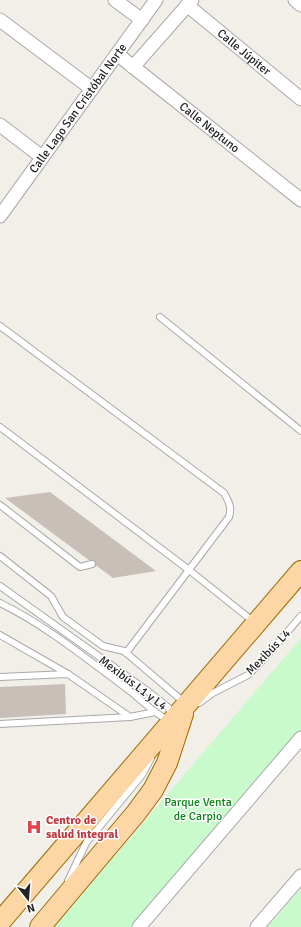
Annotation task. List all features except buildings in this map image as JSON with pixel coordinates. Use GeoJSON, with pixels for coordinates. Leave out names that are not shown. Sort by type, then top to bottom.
{"type":"FeatureCollection","features":[{"type":"Feature","properties":{"kind":"main road"},"geometry":{"type":"LineString","coordinates":[[0,922],[154,742],[174,712],[256,624],[301,571]]}},
{"type":"Feature","properties":{"kind":"main road"},"geometry":{"type":"LineString","coordinates":[[40,927],[131,819],[153,790],[167,763],[174,712]]}},
{"type":"Feature","properties":{"kind":"street"},"geometry":{"type":"LineString","coordinates":[[115,0],[142,20]]}},
{"type":"Feature","properties":{"kind":"street","name":"Calle Lago San Cristóbal Norte"},"geometry":{"type":"LineString","coordinates":[[0,216],[156,0]]}},
{"type":"Feature","properties":{"kind":"street"},"geometry":{"type":"LineString","coordinates":[[295,0],[301,5]]}},
{"type":"Feature","properties":{"kind":"street","name":"Calle Lago San Cristóbal Norte"},"geometry":{"type":"LineString","coordinates":[[133,67],[190,3]]}},
{"type":"Feature","properties":{"kind":"street","name":"Calle Júpiter"},"geometry":{"type":"LineString","coordinates":[[190,3],[301,99]]}},
{"type":"Feature","properties":{"kind":"street"},"geometry":{"type":"LineString","coordinates":[[0,20],[92,89]]}},
{"type":"Feature","properties":{"kind":"street","name":"Calle Neptuno"},"geometry":{"type":"LineString","coordinates":[[117,54],[301,200]]}},
{"type":"Feature","properties":{"kind":"street"},"geometry":{"type":"LineString","coordinates":[[0,125],[42,157]]}},
{"type":"Feature","properties":{"kind":"street"},"geometry":{"type":"LineString","coordinates":[[139,927],[301,738]]}},
{"type":"Feature","properties":{"kind":"street"},"geometry":{"type":"LineString","coordinates":[[257,927],[301,876]]}},
{"type":"Feature","properties":{"kind":"lane"},"geometry":{"type":"LineString","coordinates":[[160,317],[301,431]]}},
{"type":"Feature","properties":{"kind":"lane"},"geometry":{"type":"LineString","coordinates":[[0,326],[224,493],[230,504],[231,510],[228,517],[190,570],[126,653]]}},
{"type":"Feature","properties":{"kind":"lane"},"geometry":{"type":"LineString","coordinates":[[0,427],[190,570],[256,624]]}},
{"type":"Feature","properties":{"kind":"lane"},"geometry":{"type":"LineString","coordinates":[[0,506],[80,566],[92,564]]}},
{"type":"Feature","properties":{"kind":"lane"},"geometry":{"type":"LineString","coordinates":[[0,556],[51,596],[63,617],[103,646],[124,651],[174,712]]}},
{"type":"Feature","properties":{"kind":"lane","name":"Mexibús L1 y L4"},"geometry":{"type":"LineString","coordinates":[[0,586],[149,692],[174,712]]}},
{"type":"Feature","properties":{"kind":"lane","name":"Mexibús L1 y L4"},"geometry":{"type":"LineString","coordinates":[[0,603],[41,625],[155,712],[174,712]]}},
{"type":"Feature","properties":{"kind":"lane","name":"Mexibús L4"},"geometry":{"type":"LineString","coordinates":[[174,712],[248,675],[264,659],[301,616]]}},
{"type":"Feature","properties":{"kind":"lane"},"geometry":{"type":"LineString","coordinates":[[0,635],[68,674],[130,717]]}},
{"type":"Feature","properties":{"kind":"lane"},"geometry":{"type":"LineString","coordinates":[[0,677],[68,674]]}},
{"type":"Feature","properties":{"kind":"lane","name":"Mexibús L4"},"geometry":{"type":"LineString","coordinates":[[174,712],[210,695]]}},
{"type":"Feature","properties":{"kind":"lane"},"geometry":{"type":"LineString","coordinates":[[0,724],[130,717],[155,712]]}},
{"type":"Feature","properties":{"kind":"lane","name":"Mexibús L1 y L4"},"geometry":{"type":"LineString","coordinates":[[63,888],[86,843],[142,775],[174,712]]}},
{"type":"Feature","properties":{"kind":"lane"},"geometry":{"type":"LineString","coordinates":[[3,927],[135,772],[154,742]]}},
{"type":"Feature","properties":{"kind":"green space","name":"Parque Venta de Carpio"},"geometry":{"type":"Polygon","coordinates":[[[301,638],[301,740],[141,927],[54,927],[301,638]]]}},
{"type":"Feature","properties":{"kind":"green space"},"geometry":{"type":"Polygon","coordinates":[[[301,888],[301,927],[268,927],[301,888]]]}},
{"type":"Feature","properties":{"kind":"place","name":"Centro de salud integral"},"geometry":{"type":"Point","coordinates":[34,827]}}]}
